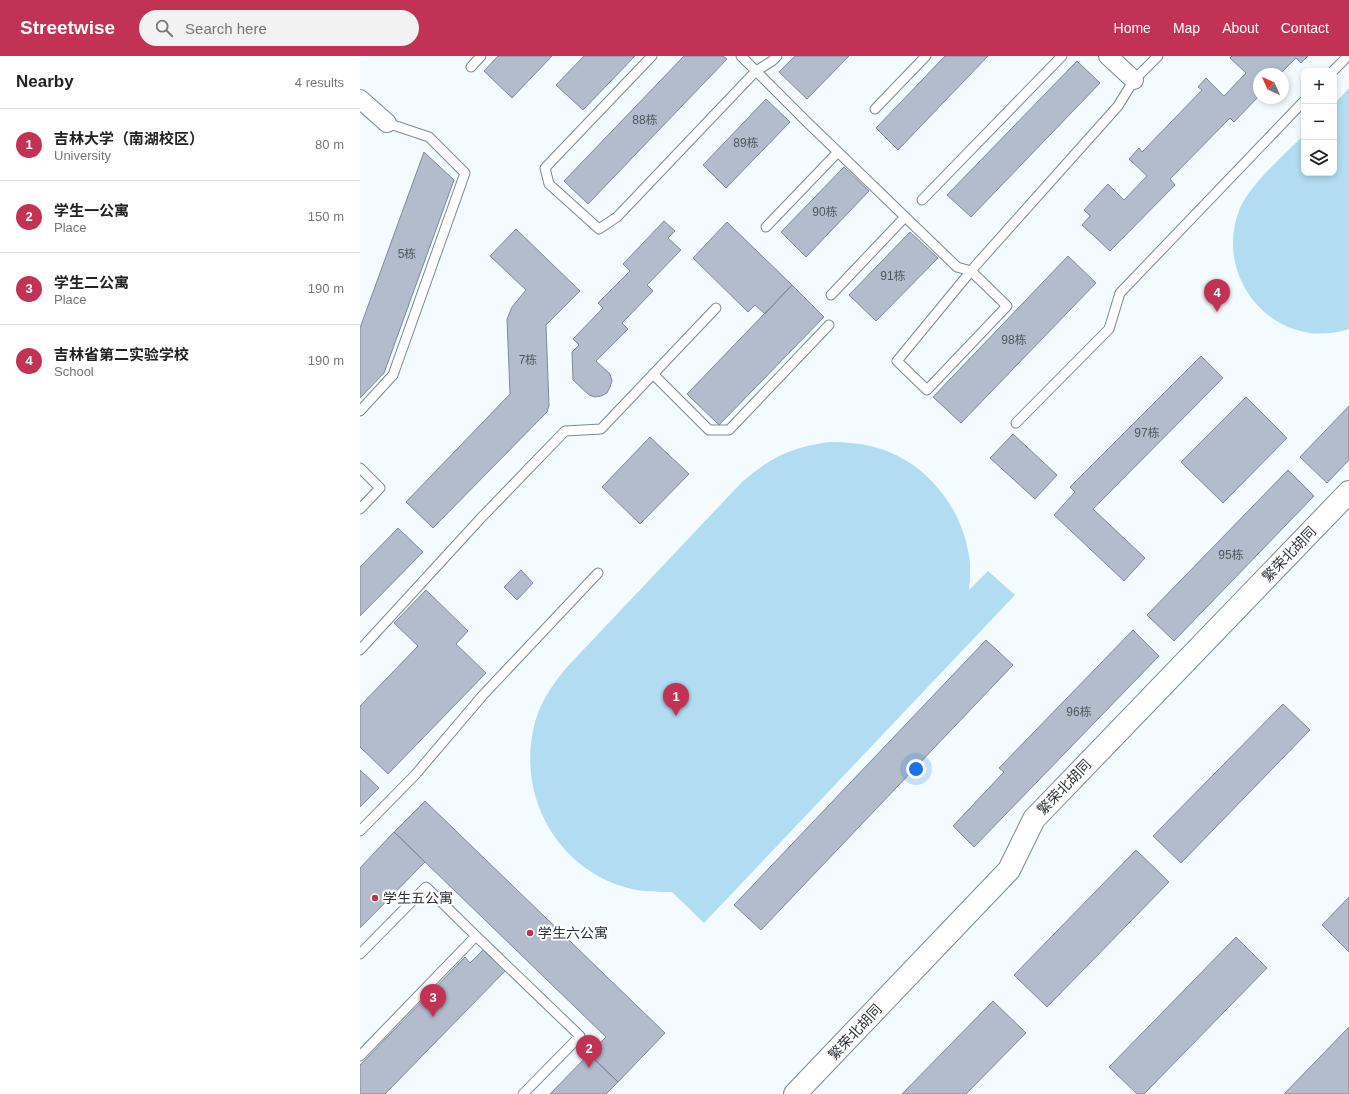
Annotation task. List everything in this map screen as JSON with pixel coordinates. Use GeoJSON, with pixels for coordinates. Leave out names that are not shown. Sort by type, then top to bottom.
{"type":"FeatureCollection","features":[{"type":"Feature","properties":{"kind":"street"},"geometry":{"type":"LineString","coordinates":[[1108,56],[1134,80]]}},
{"type":"Feature","properties":{"kind":"street"},"geometry":{"type":"LineString","coordinates":[[360,99],[387,123]]}},
{"type":"Feature","properties":{"kind":"street","name":"繁荣北胡同"},"geometry":{"type":"LineString","coordinates":[[795,1094],[1009,870],[1034,819],[1349,492]]}},
{"type":"Feature","properties":{"kind":"lane"},"geometry":{"type":"LineString","coordinates":[[471,67],[481,56]]}},
{"type":"Feature","properties":{"kind":"lane"},"geometry":{"type":"LineString","coordinates":[[652,56],[545,168],[549,184],[599,229],[617,217],[756,71],[777,56]]}},
{"type":"Feature","properties":{"kind":"lane"},"geometry":{"type":"LineString","coordinates":[[741,56],[957,267],[971,271],[1007,306],[928,390],[897,361],[971,271],[1118,106],[1134,80],[1158,56]]}},
{"type":"Feature","properties":{"kind":"lane"},"geometry":{"type":"LineString","coordinates":[[875,109],[926,56]]}},
{"type":"Feature","properties":{"kind":"lane"},"geometry":{"type":"LineString","coordinates":[[922,200],[1062,56]]}},
{"type":"Feature","properties":{"kind":"lane"},"geometry":{"type":"LineString","coordinates":[[1336,68],[1348,56]]}},
{"type":"Feature","properties":{"kind":"lane"},"geometry":{"type":"LineString","coordinates":[[1016,423],[1109,329],[1120,293],[1301,104]]}},
{"type":"Feature","properties":{"kind":"lane"},"geometry":{"type":"LineString","coordinates":[[360,411],[393,376],[465,173],[429,137],[387,123]]}},
{"type":"Feature","properties":{"kind":"lane"},"geometry":{"type":"LineString","coordinates":[[766,228],[838,152]]}},
{"type":"Feature","properties":{"kind":"lane"},"geometry":{"type":"LineString","coordinates":[[831,295],[905,217]]}},
{"type":"Feature","properties":{"kind":"lane"},"geometry":{"type":"LineString","coordinates":[[360,650],[481,518],[565,432],[601,429],[716,308]]}},
{"type":"Feature","properties":{"kind":"lane"},"geometry":{"type":"LineString","coordinates":[[653,374],[709,430],[729,430],[829,325]]}},
{"type":"Feature","properties":{"kind":"lane"},"geometry":{"type":"LineString","coordinates":[[360,468],[380,488],[360,509]]}},
{"type":"Feature","properties":{"kind":"lane"},"geometry":{"type":"LineString","coordinates":[[360,831],[415,775],[483,696],[598,574]]}},
{"type":"Feature","properties":{"kind":"lane"},"geometry":{"type":"LineString","coordinates":[[360,954],[426,886],[580,1036],[523,1094]]}},
{"type":"Feature","properties":{"kind":"lane"},"geometry":{"type":"LineString","coordinates":[[360,1056],[476,936]]}},
{"type":"Feature","properties":{"kind":"shaded area"},"geometry":{"type":"Polygon","coordinates":[[[1349,88],[1349,329],[1322,334],[1297,330],[1275,320],[1256,304],[1242,283],[1235,260],[1233,234],[1240,208],[1252,189],[1301,138],[1301,176],[1337,176],[1337,101],[1349,88]]]}},
{"type":"Feature","properties":{"kind":"shaded area"},"geometry":{"type":"Polygon","coordinates":[[[830,442],[860,444],[889,452],[907,461],[923,472],[948,502],[958,519],[965,537],[969,556],[969,590],[988,571],[1015,595],[704,923],[672,892],[637,890],[605,880],[582,865],[562,847],[547,825],[537,800],[531,774],[531,747],[536,719],[549,692],[567,667],[742,482],[763,466],[783,454],[804,447],[830,442]]]}},
{"type":"Feature","properties":{"kind":"building"},"geometry":{"type":"Polygon","coordinates":[[[498,56],[552,56],[512,98],[484,71],[498,56]]]}},
{"type":"Feature","properties":{"kind":"building"},"geometry":{"type":"Polygon","coordinates":[[[584,56],[635,56],[583,110],[556,85],[584,56]]]}},
{"type":"Feature","properties":{"kind":"building"},"geometry":{"type":"Polygon","coordinates":[[[684,56],[723,56],[727,59],[588,204],[564,181],[684,56]]]}},
{"type":"Feature","properties":{"kind":"building"},"geometry":{"type":"Polygon","coordinates":[[[795,56],[849,56],[807,99],[779,72],[795,56]]]}},
{"type":"Feature","properties":{"kind":"building"},"geometry":{"type":"Polygon","coordinates":[[[945,56],[988,56],[898,150],[876,128],[945,56]]]}},
{"type":"Feature","properties":{"kind":"building"},"geometry":{"type":"Polygon","coordinates":[[[1232,56],[1308,56],[1301,63],[1296,58],[1286,68],[1253,68],[1253,102],[1234,122],[1230,118],[1170,179],[1175,185],[1110,251],[1082,225],[1090,216],[1084,210],[1108,184],[1124,200],[1147,176],[1129,159],[1139,148],[1142,152],[1202,90],[1198,87],[1206,78],[1224,96],[1246,73],[1230,58],[1232,56]]]}},
{"type":"Feature","properties":{"kind":"building"},"geometry":{"type":"Polygon","coordinates":[[[1077,61],[1100,83],[971,217],[947,195],[1077,61]]]}},
{"type":"Feature","properties":{"kind":"building"},"geometry":{"type":"Polygon","coordinates":[[[766,99],[790,122],[726,188],[703,165],[766,99]]]}},
{"type":"Feature","properties":{"kind":"building"},"geometry":{"type":"Polygon","coordinates":[[[424,152],[454,180],[384,373],[360,398],[360,328],[424,152]]]}},
{"type":"Feature","properties":{"kind":"building"},"geometry":{"type":"Polygon","coordinates":[[[844,167],[869,191],[806,257],[781,232],[844,167]]]}},
{"type":"Feature","properties":{"kind":"building"},"geometry":{"type":"Polygon","coordinates":[[[664,221],[675,231],[668,238],[681,250],[647,285],[653,291],[622,323],[628,329],[596,361],[610,374],[612,381],[607,393],[595,397],[589,395],[573,380],[572,352],[579,345],[573,339],[603,308],[598,303],[630,271],[623,264],[664,221]]]}},
{"type":"Feature","properties":{"kind":"building"},"geometry":{"type":"Polygon","coordinates":[[[727,222],[792,285],[765,314],[755,305],[748,312],[693,258],[727,222]]]}},
{"type":"Feature","properties":{"kind":"building"},"geometry":{"type":"Polygon","coordinates":[[[516,229],[580,291],[546,325],[549,406],[547,412],[433,528],[406,502],[510,394],[507,319],[512,307],[526,290],[490,256],[516,229]]]}},
{"type":"Feature","properties":{"kind":"building"},"geometry":{"type":"Polygon","coordinates":[[[910,232],[938,258],[876,321],[849,295],[910,232]]]}},
{"type":"Feature","properties":{"kind":"building"},"geometry":{"type":"Polygon","coordinates":[[[1068,256],[1096,283],[961,423],[933,397],[1068,256]]]}},
{"type":"Feature","properties":{"kind":"building"},"geometry":{"type":"Polygon","coordinates":[[[792,285],[824,317],[719,425],[687,394],[792,285]]]}},
{"type":"Feature","properties":{"kind":"building"},"geometry":{"type":"Polygon","coordinates":[[[1201,356],[1223,378],[1093,509],[1145,558],[1124,581],[1054,515],[1075,492],[1070,487],[1201,356]]]}},
{"type":"Feature","properties":{"kind":"building"},"geometry":{"type":"Polygon","coordinates":[[[1246,397],[1287,438],[1223,503],[1181,462],[1246,397]]]}},
{"type":"Feature","properties":{"kind":"building"},"geometry":{"type":"Polygon","coordinates":[[[1349,406],[1349,460],[1327,483],[1300,457],[1349,406]]]}},
{"type":"Feature","properties":{"kind":"building"},"geometry":{"type":"Polygon","coordinates":[[[1013,434],[1057,475],[1035,499],[990,458],[1013,434]]]}},
{"type":"Feature","properties":{"kind":"building"},"geometry":{"type":"Polygon","coordinates":[[[650,437],[689,474],[640,524],[602,487],[650,437]]]}},
{"type":"Feature","properties":{"kind":"building"},"geometry":{"type":"Polygon","coordinates":[[[1288,470],[1314,496],[1174,641],[1147,615],[1288,470]]]}},
{"type":"Feature","properties":{"kind":"building"},"geometry":{"type":"Polygon","coordinates":[[[398,528],[423,552],[360,616],[360,567],[398,528]]]}},
{"type":"Feature","properties":{"kind":"building"},"geometry":{"type":"Polygon","coordinates":[[[521,570],[533,583],[517,600],[504,587],[521,570]]]}},
{"type":"Feature","properties":{"kind":"building"},"geometry":{"type":"Polygon","coordinates":[[[426,590],[468,631],[456,644],[486,673],[388,774],[360,747],[360,706],[418,646],[394,623],[426,590]]]}},
{"type":"Feature","properties":{"kind":"building"},"geometry":{"type":"Polygon","coordinates":[[[1133,630],[1159,656],[974,847],[953,826],[1004,772],[999,768],[1133,630]]]}},
{"type":"Feature","properties":{"kind":"building"},"geometry":{"type":"Polygon","coordinates":[[[986,640],[1013,665],[761,930],[734,905],[986,640]]]}},
{"type":"Feature","properties":{"kind":"building"},"geometry":{"type":"Polygon","coordinates":[[[1283,704],[1310,730],[1181,863],[1153,836],[1283,704]]]}},
{"type":"Feature","properties":{"kind":"building"},"geometry":{"type":"Polygon","coordinates":[[[360,770],[379,788],[360,807],[360,770]]]}},
{"type":"Feature","properties":{"kind":"building","name":"学生六公寓"},"geometry":{"type":"Polygon","coordinates":[[[425,801],[665,1033],[618,1082],[589,1054],[606,1037],[394,832],[425,801]]]}},
{"type":"Feature","properties":{"kind":"building","name":"学生五公寓"},"geometry":{"type":"Polygon","coordinates":[[[394,832],[425,862],[360,928],[360,868],[394,832]]]}},
{"type":"Feature","properties":{"kind":"building"},"geometry":{"type":"Polygon","coordinates":[[[1136,850],[1169,882],[1047,1007],[1014,975],[1136,850]]]}},
{"type":"Feature","properties":{"kind":"building"},"geometry":{"type":"Polygon","coordinates":[[[1349,897],[1349,952],[1322,925],[1349,897]]]}},
{"type":"Feature","properties":{"kind":"building"},"geometry":{"type":"Polygon","coordinates":[[[1236,937],[1267,968],[1144,1094],[1137,1094],[1109,1067],[1236,937]]]}},
{"type":"Feature","properties":{"kind":"building"},"geometry":{"type":"Polygon","coordinates":[[[485,948],[507,969],[385,1094],[360,1094],[360,1065],[465,957],[470,963],[485,948]]]}},
{"type":"Feature","properties":{"kind":"building"},"geometry":{"type":"Polygon","coordinates":[[[993,1001],[1026,1033],[966,1094],[902,1094],[993,1001]]]}},
{"type":"Feature","properties":{"kind":"building"},"geometry":{"type":"Polygon","coordinates":[[[1349,1027],[1349,1094],[1284,1094],[1349,1027]]]}},
{"type":"Feature","properties":{"kind":"building"},"geometry":{"type":"Polygon","coordinates":[[[589,1054],[618,1082],[606,1094],[550,1094],[589,1054]]]}},
{"type":"Feature","properties":{"kind":"place","name":"吉林省第二实验学校"},"geometry":{"type":"Point","coordinates":[1217,312]}},
{"type":"Feature","properties":{"kind":"place","name":"吉林大学（南湖校区）"},"geometry":{"type":"Point","coordinates":[676,716]}},
{"type":"Feature","properties":{"kind":"place","name":"学生五公寓"},"geometry":{"type":"Point","coordinates":[375,898]}},
{"type":"Feature","properties":{"kind":"place","name":"学生六公寓"},"geometry":{"type":"Point","coordinates":[530,933]}},
{"type":"Feature","properties":{"kind":"place","name":"学生二公寓"},"geometry":{"type":"Point","coordinates":[433,1017]}},
{"type":"Feature","properties":{"kind":"place","name":"学生一公寓"},"geometry":{"type":"Point","coordinates":[589,1068]}}]}
